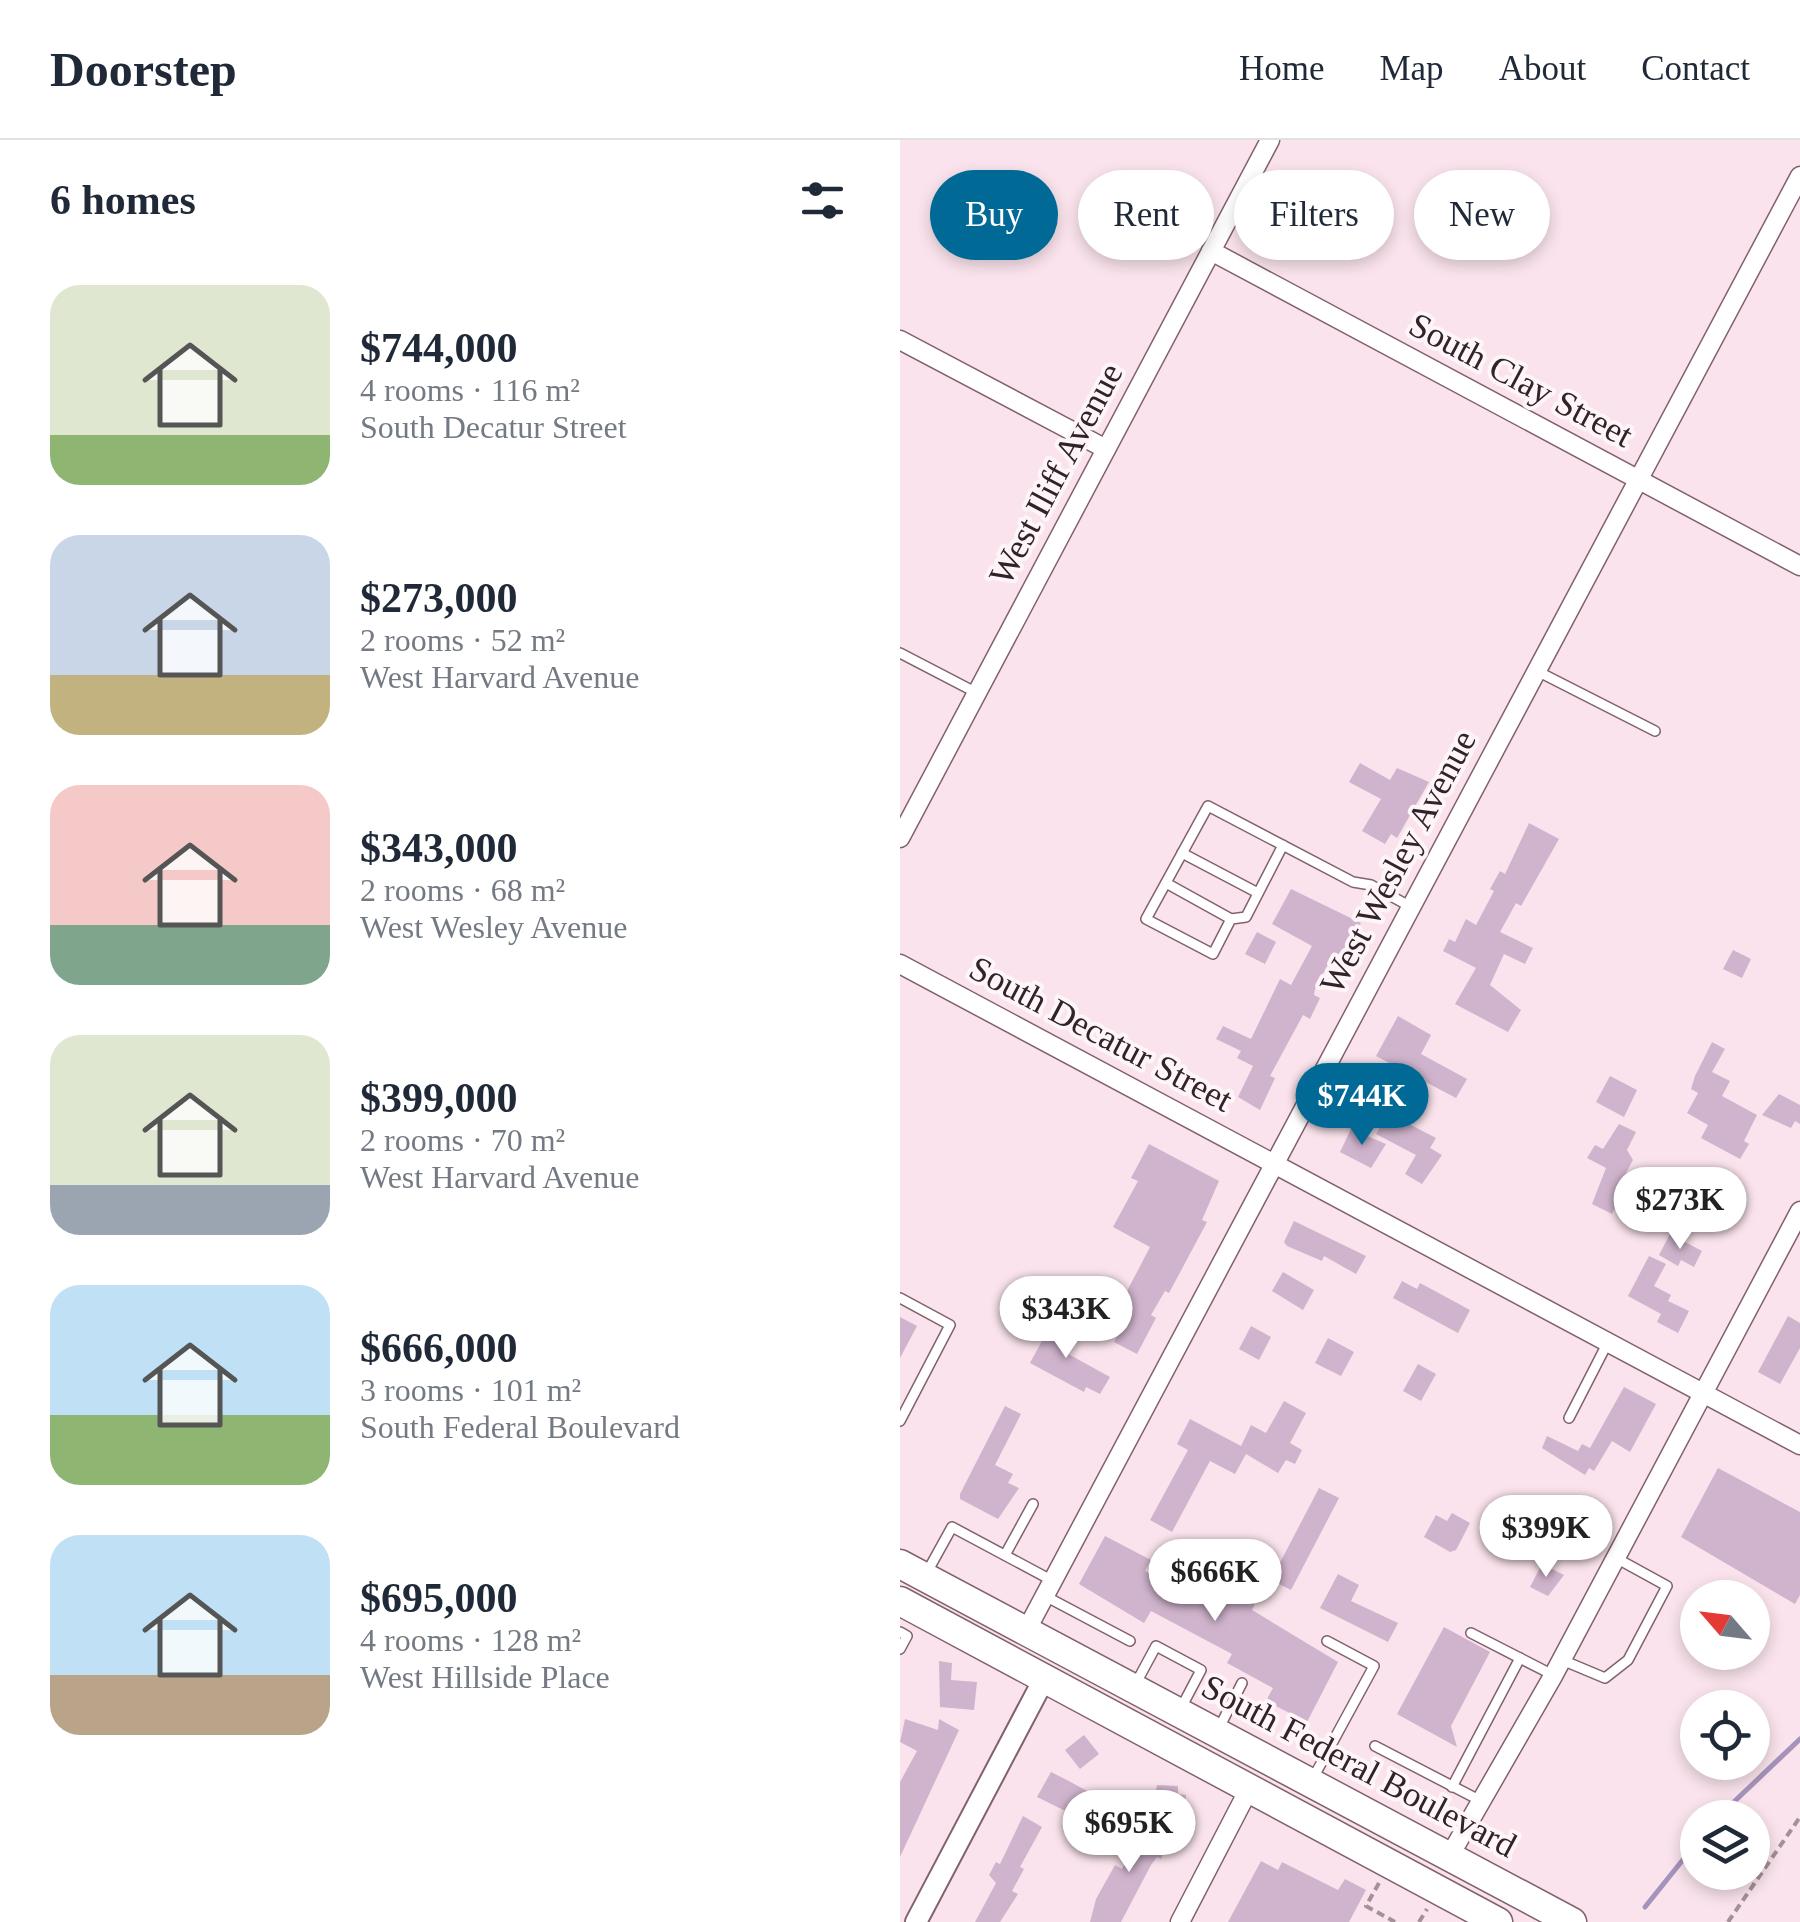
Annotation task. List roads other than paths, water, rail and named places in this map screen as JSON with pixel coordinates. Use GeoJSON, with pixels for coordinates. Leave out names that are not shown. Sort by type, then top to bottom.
{"type":"FeatureCollection","features":[{"type":"Feature","properties":{"kind":"main road","name":"South Federal Boulevard"},"geometry":{"type":"LineString","coordinates":[[904,1589],[1026,1631],[1572,1922]]}},
{"type":"Feature","properties":{"kind":"main road","name":"South Federal Boulevard"},"geometry":{"type":"LineString","coordinates":[[904,1589],[1044,1678],[1498,1922]]}},
{"type":"Feature","properties":{"kind":"main road"},"geometry":{"type":"LineString","coordinates":[[1044,1678],[1058,1669],[1070,1670],[1161,1715],[1211,1730]]}},
{"type":"Feature","properties":{"kind":"main road"},"geometry":{"type":"LineString","coordinates":[[1325,1829],[1415,1863],[1430,1864],[1449,1856]]}},
{"type":"Feature","properties":{"kind":"street","name":"West Iliff Avenue"},"geometry":{"type":"LineString","coordinates":[[1214,245],[1270,140]]}},
{"type":"Feature","properties":{"kind":"street","name":"West Wesley Avenue"},"geometry":{"type":"LineString","coordinates":[[1026,1631],[1798,188]]}},
{"type":"Feature","properties":{"kind":"street","name":"South Clay Street"},"geometry":{"type":"LineString","coordinates":[[1214,253],[1800,566]]}},
{"type":"Feature","properties":{"kind":"street","name":"West Iliff Avenue"},"geometry":{"type":"LineString","coordinates":[[900,838],[1206,260]]}},
{"type":"Feature","properties":{"kind":"street"},"geometry":{"type":"LineString","coordinates":[[900,340],[1106,449]]}},
{"type":"Feature","properties":{"kind":"street","name":"South Decatur Street"},"geometry":{"type":"LineString","coordinates":[[900,964],[1800,1444]]}},
{"type":"Feature","properties":{"kind":"street"},"geometry":{"type":"LineString","coordinates":[[1449,1856],[1557,1668],[1800,1211]]}},
{"type":"Feature","properties":{"kind":"street"},"geometry":{"type":"LineString","coordinates":[[916,1922],[1044,1678]]}},
{"type":"Feature","properties":{"kind":"street"},"geometry":{"type":"LineString","coordinates":[[1180,1922],[1249,1788]]}},
{"type":"Feature","properties":{"kind":"lane"},"geometry":{"type":"LineString","coordinates":[[900,653],[976,693]]}},
{"type":"Feature","properties":{"kind":"lane"},"geometry":{"type":"LineString","coordinates":[[1537,671],[1655,731]]}},
{"type":"Feature","properties":{"kind":"lane"},"geometry":{"type":"LineString","coordinates":[[1232,919],[1213,954],[1146,919],[1208,806],[1412,906]]}},
{"type":"Feature","properties":{"kind":"lane"},"geometry":{"type":"LineString","coordinates":[[1166,883],[1232,919],[1246,917],[1283,845]]}},
{"type":"Feature","properties":{"kind":"lane"},"geometry":{"type":"LineString","coordinates":[[1182,854],[1258,893]]}},
{"type":"Feature","properties":{"kind":"lane"},"geometry":{"type":"LineString","coordinates":[[900,1298],[950,1325],[900,1421]]}},
{"type":"Feature","properties":{"kind":"lane"},"geometry":{"type":"LineString","coordinates":[[1569,1418],[1608,1342]]}},
{"type":"Feature","properties":{"kind":"lane"},"geometry":{"type":"LineString","coordinates":[[1005,1555],[1033,1504]]}},
{"type":"Feature","properties":{"kind":"lane"},"geometry":{"type":"LineString","coordinates":[[904,1589],[952,1527],[1005,1555],[1130,1641]]}},
{"type":"Feature","properties":{"kind":"lane"},"geometry":{"type":"LineString","coordinates":[[1471,1633],[1520,1658],[1605,1678],[1628,1660],[1668,1586],[1616,1558]]}},
{"type":"Feature","properties":{"kind":"lane"},"geometry":{"type":"LineString","coordinates":[[900,1632],[908,1636],[900,1650]]}},
{"type":"Feature","properties":{"kind":"lane"},"geometry":{"type":"LineString","coordinates":[[1311,1783],[1374,1666],[1327,1641]]}},
{"type":"Feature","properties":{"kind":"lane"},"geometry":{"type":"LineString","coordinates":[[1134,1688],[1156,1646],[1201,1670],[1178,1712]]}},
{"type":"Feature","properties":{"kind":"lane"},"geometry":{"type":"LineString","coordinates":[[1452,1787],[1520,1658]]}},
{"type":"Feature","properties":{"kind":"lane"},"geometry":{"type":"LineString","coordinates":[[1211,1730],[1242,1683]]}},
{"type":"Feature","properties":{"kind":"lane"},"geometry":{"type":"LineString","coordinates":[[1375,1746],[1483,1802]]}},
{"type":"Feature","properties":{"kind":"waterway"},"geometry":{"type":"LineString","coordinates":[[1736,1800],[1800,1739]]}},
{"type":"Feature","properties":{"kind":"waterway"},"geometry":{"type":"LineString","coordinates":[[1645,1907],[1680,1863]]}}]}
